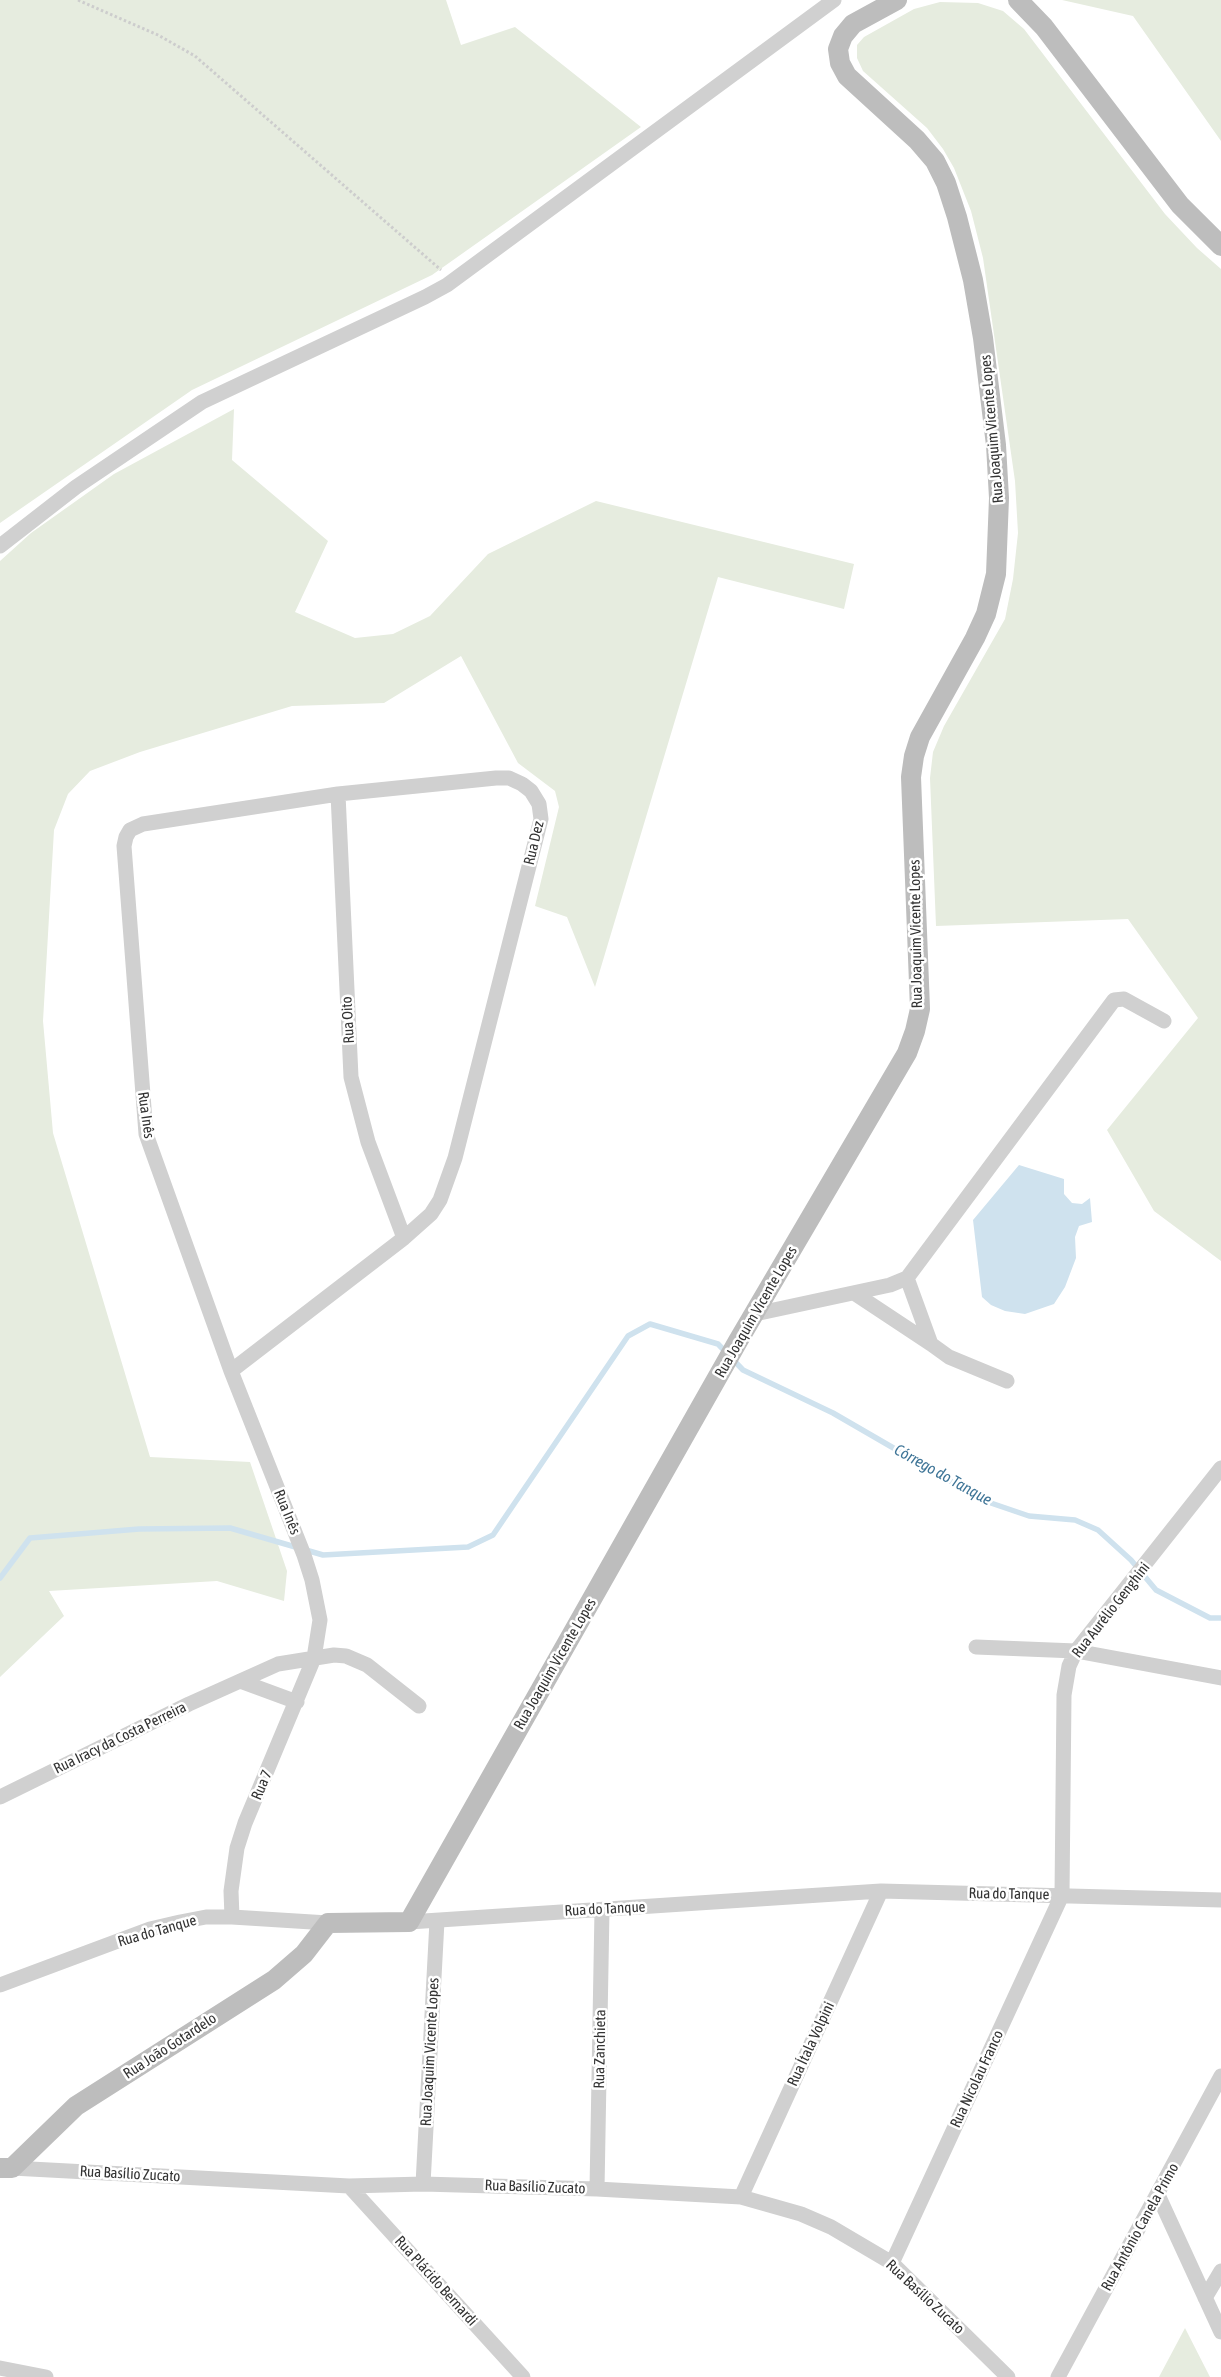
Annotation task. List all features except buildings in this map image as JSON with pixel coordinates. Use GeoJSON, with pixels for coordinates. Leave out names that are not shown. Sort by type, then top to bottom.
{"type":"FeatureCollection","features":[{"type":"Feature","properties":{"kind":"street"},"geometry":{"type":"LineString","coordinates":[[0,546],[76,487],[202,402],[426,298],[453,281],[834,0]]}},
{"type":"Feature","properties":{"kind":"street","name":"Rua Joaquim Vicente Lopes"},"geometry":{"type":"LineString","coordinates":[[409,1922],[738,1341],[906,1053],[915,1031],[920,1000],[911,777],[914,756],[920,736],[986,614],[996,574],[999,498],[996,445],[981,328],[957,217],[946,183],[935,161],[918,140],[847,76],[840,63],[838,49],[843,36],[854,24],[897,0]]}},
{"type":"Feature","properties":{"kind":"street"},"geometry":{"type":"LineString","coordinates":[[1018,0],[1044,27],[1180,206],[1221,246]]}},
{"type":"Feature","properties":{"kind":"street","name":"Rua Dez"},"geometry":{"type":"LineString","coordinates":[[124,846],[130,830],[143,824],[338,794],[509,778],[531,791],[539,804],[541,819],[448,1182],[431,1214],[404,1238]]}},
{"type":"Feature","properties":{"kind":"street","name":"Rua Oito"},"geometry":{"type":"LineString","coordinates":[[338,794],[351,1077],[368,1142],[404,1238]]}},
{"type":"Feature","properties":{"kind":"street","name":"Rua Inês"},"geometry":{"type":"LineString","coordinates":[[124,846],[146,1134],[231,1371],[297,1535],[312,1580],[320,1620],[314,1658]]}},
{"type":"Feature","properties":{"kind":"street"},"geometry":{"type":"LineString","coordinates":[[755,1314],[890,1285],[907,1278],[1114,1000],[1124,1000],[1164,1021]]}},
{"type":"Feature","properties":{"kind":"street"},"geometry":{"type":"LineString","coordinates":[[231,1371],[404,1238]]}},
{"type":"Feature","properties":{"kind":"street"},"geometry":{"type":"LineString","coordinates":[[907,1278],[931,1344]]}},
{"type":"Feature","properties":{"kind":"street"},"geometry":{"type":"LineString","coordinates":[[854,1293],[949,1357],[1007,1381]]}},
{"type":"Feature","properties":{"kind":"street","name":"Rua Aurélio Genghini"},"geometry":{"type":"LineString","coordinates":[[1062,1895],[1065,1680],[1076,1651],[1155,1554],[1221,1468]]}},
{"type":"Feature","properties":{"kind":"street"},"geometry":{"type":"LineString","coordinates":[[976,1647],[1076,1651],[1167,1666],[1221,1678]]}},
{"type":"Feature","properties":{"kind":"street","name":"Rua Iracy da Costa Perreira"},"geometry":{"type":"LineString","coordinates":[[0,1797],[269,1666],[334,1655],[357,1659],[419,1706]]}},
{"type":"Feature","properties":{"kind":"street","name":"Rua 7"},"geometry":{"type":"LineString","coordinates":[[232,1917],[231,1891],[237,1848],[245,1823],[314,1658]]}},
{"type":"Feature","properties":{"kind":"street"},"geometry":{"type":"LineString","coordinates":[[240,1681],[297,1702]]}},
{"type":"Feature","properties":{"kind":"street","name":"Rua do Tanque"},"geometry":{"type":"LineString","coordinates":[[0,1985],[150,1930],[206,1917],[328,1923],[409,1922],[881,1891],[1221,1900]]}},
{"type":"Feature","properties":{"kind":"street","name":"Rua Ítala Volpini"},"geometry":{"type":"LineString","coordinates":[[740,2197],[881,1891]]}},
{"type":"Feature","properties":{"kind":"street","name":"Rua Nicolau Franco"},"geometry":{"type":"LineString","coordinates":[[892,2264],[1062,1895]]}},
{"type":"Feature","properties":{"kind":"street","name":"Rua Zanchieta"},"geometry":{"type":"LineString","coordinates":[[597,2189],[602,1910]]}},
{"type":"Feature","properties":{"kind":"street","name":"Rua Joaquim Vicente Lopes"},"geometry":{"type":"LineString","coordinates":[[423,2184],[437,1920]]}},
{"type":"Feature","properties":{"kind":"street","name":"Rua João Gotardelo"},"geometry":{"type":"LineString","coordinates":[[6,2168],[76,2106],[291,1966],[328,1923]]}},
{"type":"Feature","properties":{"kind":"street","name":"Rua Antônio Canela Primo"},"geometry":{"type":"LineString","coordinates":[[1058,2377],[1221,2076]]}},
{"type":"Feature","properties":{"kind":"street","name":"Rua Basílio Zucato"},"geometry":{"type":"LineString","coordinates":[[6,2168],[349,2186],[423,2184],[597,2189],[740,2197],[801,2214],[831,2226],[850,2236],[892,2264],[1008,2377]]}},
{"type":"Feature","properties":{"kind":"street","name":"Rua Plácido Bernardi"},"geometry":{"type":"LineString","coordinates":[[349,2186],[523,2377]]}},
{"type":"Feature","properties":{"kind":"street"},"geometry":{"type":"LineString","coordinates":[[1158,2194],[1221,2332]]}},
{"type":"Feature","properties":{"kind":"street"},"geometry":{"type":"LineString","coordinates":[[1206,2298],[1221,2271]]}},
{"type":"Feature","properties":{"kind":"street"},"geometry":{"type":"LineString","coordinates":[[0,2368],[46,2377]]}},
{"type":"Feature","properties":{"kind":"path"},"geometry":{"type":"LineString","coordinates":[[78,0],[158,35],[195,56],[453,281]]}},
{"type":"Feature","properties":{"kind":"shaded area"},"geometry":{"type":"Polygon","coordinates":[[[0,0],[446,0],[461,45],[515,27],[641,127],[432,275],[192,390],[0,523],[0,0]]]}},
{"type":"Feature","properties":{"kind":"shaded area"},"geometry":{"type":"Polygon","coordinates":[[[1062,0],[1221,0],[1221,141],[1133,16],[1062,0]]]}},
{"type":"Feature","properties":{"kind":"shaded area"},"geometry":{"type":"Polygon","coordinates":[[[940,2],[978,3],[1003,11],[1024,29],[1165,214],[1197,248],[1221,269],[1221,1261],[1154,1211],[1107,1130],[1198,1018],[1128,919],[936,926],[930,778],[933,752],[944,726],[1005,619],[1013,579],[1018,533],[1015,481],[983,258],[971,211],[954,168],[943,149],[927,128],[863,71],[857,58],[857,45],[864,37],[914,9],[940,2]]]}},
{"type":"Feature","properties":{"kind":"shaded area"},"geometry":{"type":"Polygon","coordinates":[[[234,409],[232,460],[328,541],[295,612],[355,638],[393,634],[430,616],[488,554],[596,501],[854,564],[844,609],[718,577],[595,987],[567,917],[535,906],[559,807],[555,791],[518,763],[461,656],[384,703],[292,706],[140,752],[90,771],[68,794],[54,830],[43,1021],[53,1133],[150,1457],[250,1462],[287,1571],[284,1601],[217,1581],[49,1591],[64,1616],[0,1677],[0,561],[31,533],[114,474],[234,409]]]}},
{"type":"Feature","properties":{"kind":"shaded area"},"geometry":{"type":"Polygon","coordinates":[[[1185,2328],[1210,2377],[1159,2377],[1185,2328]]]}},
{"type":"Feature","properties":{"kind":"water"},"geometry":{"type":"Polygon","coordinates":[[[1019,1165],[1064,1179],[1064,1194],[1072,1203],[1082,1204],[1090,1198],[1092,1222],[1079,1226],[1075,1237],[1076,1258],[1065,1287],[1054,1304],[1025,1314],[1005,1311],[991,1305],[982,1297],[973,1220],[1019,1165]]]}},
{"type":"Feature","properties":{"kind":"waterway","name":"Córrego do Tanque"},"geometry":{"type":"LineString","coordinates":[[0,1578],[30,1538],[139,1529],[230,1528],[323,1555],[468,1547],[493,1535],[628,1336],[650,1324],[718,1344],[743,1370],[833,1413],[985,1501],[1029,1516],[1075,1520],[1098,1530],[1131,1560],[1156,1590],[1210,1618],[1221,1618]]}}]}
